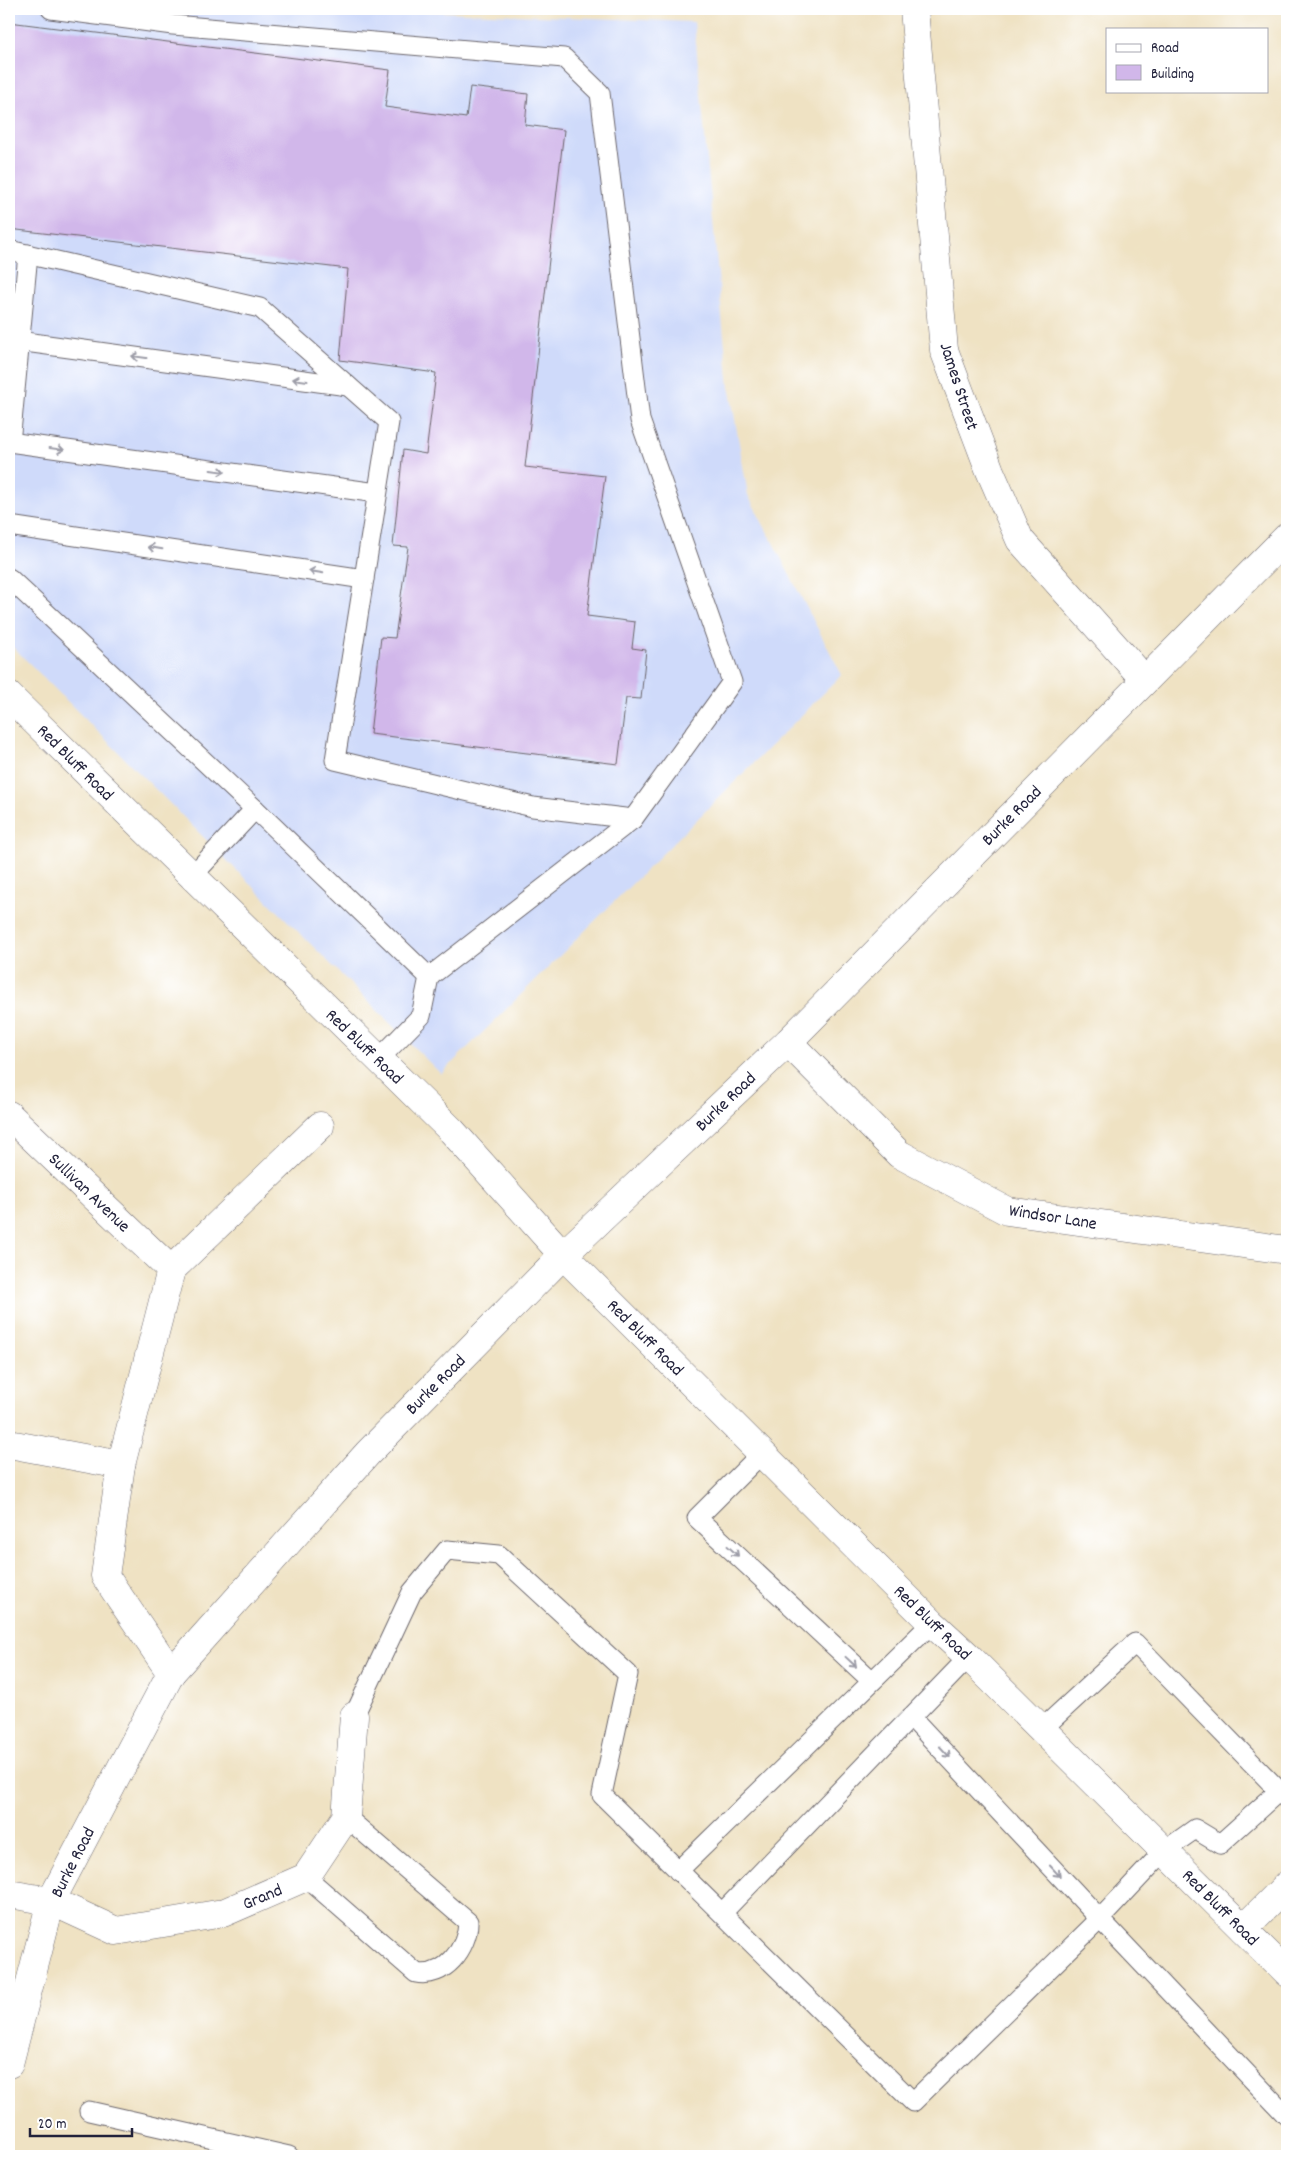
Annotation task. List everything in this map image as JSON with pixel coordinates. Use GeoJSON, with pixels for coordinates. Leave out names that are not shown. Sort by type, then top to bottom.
{"type":"FeatureCollection","features":[{"type":"Feature","properties":{"kind":"street","name":"James Street"},"geometry":{"type":"LineString","coordinates":[[914,9],[944,350],[990,471],[1020,540],[1144,679]]}},
{"type":"Feature","properties":{"kind":"street","name":"Burke Road"},"geometry":{"type":"LineString","coordinates":[[9,2064],[51,1901],[171,1673],[368,1453],[564,1255],[788,1042],[1144,679],[1287,537]]}},
{"type":"Feature","properties":{"kind":"street","name":"Red Bluff Road"},"geometry":{"type":"LineString","coordinates":[[9,696],[452,1131],[564,1255],[1287,1974]]}},
{"type":"Feature","properties":{"kind":"street","name":"Windsor Lane"},"geometry":{"type":"LineString","coordinates":[[788,1042],[899,1154],[1007,1211],[1287,1250]]}},
{"type":"Feature","properties":{"kind":"street","name":"Sullivan Avenue"},"geometry":{"type":"LineString","coordinates":[[9,1115],[171,1270]]}},
{"type":"Feature","properties":{"kind":"street"},"geometry":{"type":"LineString","coordinates":[[171,1673],[105,1576],[121,1465],[171,1270],[320,1126]]}},
{"type":"Feature","properties":{"kind":"street"},"geometry":{"type":"LineString","coordinates":[[9,1444],[121,1465]]}},
{"type":"Feature","properties":{"kind":"street"},"geometry":{"type":"LineString","coordinates":[[306,1877],[346,1817],[354,1716]]}},
{"type":"Feature","properties":{"kind":"street","name":"Grand"},"geometry":{"type":"LineString","coordinates":[[9,1894],[51,1901],[116,1931],[223,1913],[306,1877]]}},
{"type":"Feature","properties":{"kind":"street"},"geometry":{"type":"LineString","coordinates":[[1243,1929],[1287,1885]]}},
{"type":"Feature","properties":{"kind":"lane"},"geometry":{"type":"LineString","coordinates":[[51,9],[173,25],[564,58],[600,93],[640,420],[732,682],[634,819],[429,976],[422,1016],[378,1059]]}},
{"type":"Feature","properties":{"kind":"lane"},"geometry":{"type":"LineString","coordinates":[[9,250],[260,308],[389,422],[335,760],[533,807],[634,819]]}},
{"type":"Feature","properties":{"kind":"lane"},"geometry":{"type":"LineString","coordinates":[[28,254],[14,341],[10,443],[378,492]]}},
{"type":"Feature","properties":{"kind":"lane"},"geometry":{"type":"LineString","coordinates":[[14,341],[348,386]]}},
{"type":"Feature","properties":{"kind":"lane"},"geometry":{"type":"LineString","coordinates":[[9,526],[364,579]]}},
{"type":"Feature","properties":{"kind":"lane"},"geometry":{"type":"LineString","coordinates":[[9,578],[429,976]]}},
{"type":"Feature","properties":{"kind":"lane"},"geometry":{"type":"LineString","coordinates":[[192,876],[254,809]]}},
{"type":"Feature","properties":{"kind":"lane"},"geometry":{"type":"LineString","coordinates":[[762,1453],[697,1518],[872,1681]]}},
{"type":"Feature","properties":{"kind":"lane"},"geometry":{"type":"LineString","coordinates":[[354,1716],[412,1592],[447,1550],[500,1555],[628,1674],[602,1795],[913,2102],[1100,1919],[1164,1850],[1195,1829],[1220,1844],[1283,1795],[1135,1643],[1042,1729]]}},
{"type":"Feature","properties":{"kind":"lane"},"geometry":{"type":"LineString","coordinates":[[678,1871],[932,1623]]}},
{"type":"Feature","properties":{"kind":"lane"},"geometry":{"type":"LineString","coordinates":[[722,1913],[969,1657]]}},
{"type":"Feature","properties":{"kind":"lane"},"geometry":{"type":"LineString","coordinates":[[911,1717],[1287,2116]]}},
{"type":"Feature","properties":{"kind":"lane"},"geometry":{"type":"LineString","coordinates":[[306,1877],[416,1973],[426,1975],[436,1972],[450,1962],[464,1946],[468,1934],[468,1922],[346,1817]]}},
{"type":"Feature","properties":{"kind":"lane"},"geometry":{"type":"LineString","coordinates":[[89,2111],[289,2156]]}},
{"type":"Feature","properties":{"kind":"shaded area"},"geometry":{"type":"Polygon","coordinates":[[[9,9],[363,9],[694,22],[728,379],[748,495],[842,675],[441,1074],[9,643],[9,9]]]}},
{"type":"Feature","properties":{"kind":"building"},"geometry":{"type":"Polygon","coordinates":[[[9,22],[390,70],[385,107],[466,118],[470,87],[528,94],[525,125],[564,130],[525,467],[605,476],[587,616],[635,622],[632,648],[646,650],[641,699],[626,698],[618,764],[370,734],[381,637],[395,638],[408,547],[393,546],[403,450],[426,454],[436,373],[340,360],[348,269],[9,229],[9,22]]]}}]}
